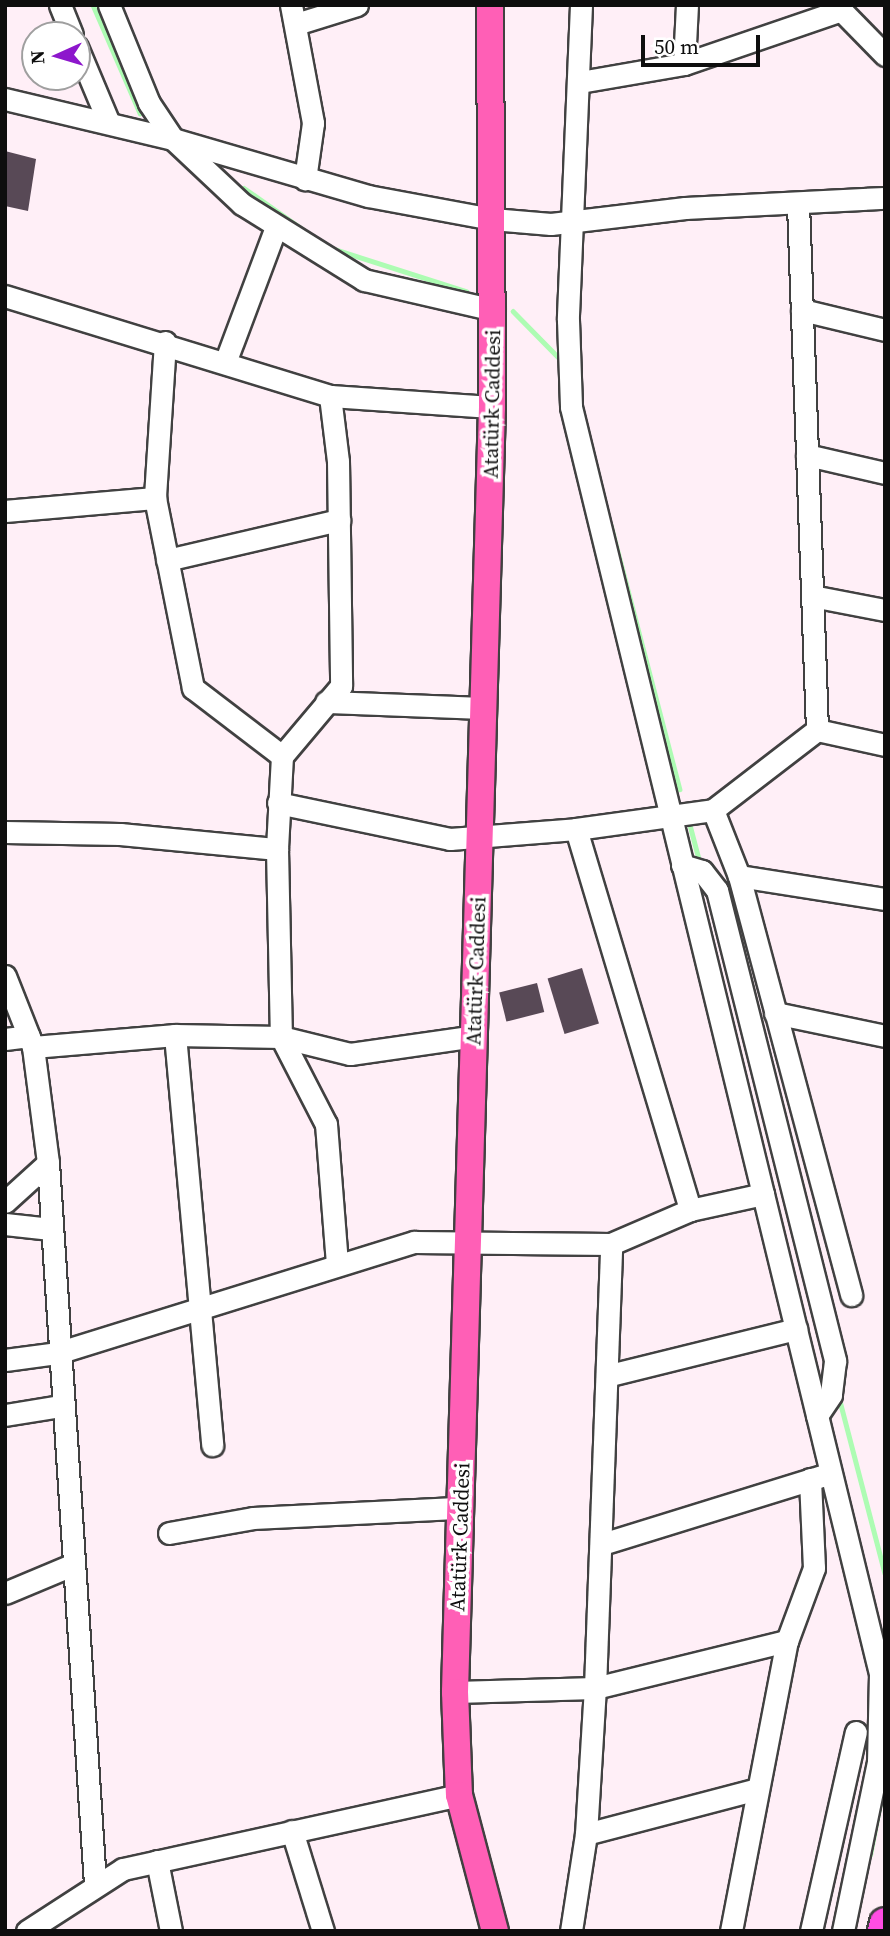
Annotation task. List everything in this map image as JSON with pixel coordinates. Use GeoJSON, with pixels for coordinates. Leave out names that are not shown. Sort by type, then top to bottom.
{"type":"FeatureCollection","features":[{"type":"Feature","properties":{"kind":"highway"},"geometry":{"type":"LineString","coordinates":[[883,1931],[885,1923]]}},
{"type":"Feature","properties":{"kind":"main road","name":"Atatürk Caddesi"},"geometry":{"type":"LineString","coordinates":[[489,5],[494,310],[492,407],[454,1692],[458,1795],[495,1931]]}},
{"type":"Feature","properties":{"kind":"street"},"geometry":{"type":"LineString","coordinates":[[109,5],[149,103],[173,139],[275,227],[364,280],[494,310]]}},
{"type":"Feature","properties":{"kind":"street"},"geometry":{"type":"LineString","coordinates":[[305,179],[313,123],[293,15],[357,5]]}},
{"type":"Feature","properties":{"kind":"street"},"geometry":{"type":"LineString","coordinates":[[580,5],[575,222],[568,320],[571,407],[817,1416],[820,1476],[814,1568],[787,1641],[731,1931]]}},
{"type":"Feature","properties":{"kind":"street"},"geometry":{"type":"LineString","coordinates":[[684,64],[687,5]]}},
{"type":"Feature","properties":{"kind":"street"},"geometry":{"type":"LineString","coordinates":[[580,82],[684,64],[836,9],[885,55]]}},
{"type":"Feature","properties":{"kind":"street"},"geometry":{"type":"LineString","coordinates":[[91,81],[108,123]]}},
{"type":"Feature","properties":{"kind":"street"},"geometry":{"type":"LineString","coordinates":[[5,99],[173,139],[305,179],[492,219],[575,222],[685,208],[885,198]]}},
{"type":"Feature","properties":{"kind":"street"},"geometry":{"type":"LineString","coordinates":[[797,204],[817,730]]}},
{"type":"Feature","properties":{"kind":"street"},"geometry":{"type":"LineString","coordinates":[[226,360],[275,227]]}},
{"type":"Feature","properties":{"kind":"street"},"geometry":{"type":"LineString","coordinates":[[5,296],[226,360],[330,396],[492,407]]}},
{"type":"Feature","properties":{"kind":"street"},"geometry":{"type":"LineString","coordinates":[[802,310],[885,330]]}},
{"type":"Feature","properties":{"kind":"street"},"geometry":{"type":"LineString","coordinates":[[165,342],[155,498],[193,688],[282,756]]}},
{"type":"Feature","properties":{"kind":"street"},"geometry":{"type":"LineString","coordinates":[[330,396],[339,520],[341,686],[282,756],[277,849],[281,1037],[326,1124],[337,1265]]}},
{"type":"Feature","properties":{"kind":"street"},"geometry":{"type":"LineString","coordinates":[[807,455],[885,473]]}},
{"type":"Feature","properties":{"kind":"street"},"geometry":{"type":"LineString","coordinates":[[5,511],[155,498]]}},
{"type":"Feature","properties":{"kind":"street"},"geometry":{"type":"LineString","coordinates":[[167,560],[339,520]]}},
{"type":"Feature","properties":{"kind":"street"},"geometry":{"type":"LineString","coordinates":[[812,596],[885,610]]}},
{"type":"Feature","properties":{"kind":"street"},"geometry":{"type":"LineString","coordinates":[[327,702],[485,708]]}},
{"type":"Feature","properties":{"kind":"street"},"geometry":{"type":"LineString","coordinates":[[817,730],[885,745]]}},
{"type":"Feature","properties":{"kind":"street"},"geometry":{"type":"LineString","coordinates":[[278,803],[450,839],[576,829],[713,810],[817,730]]}},
{"type":"Feature","properties":{"kind":"street"},"geometry":{"type":"LineString","coordinates":[[713,810],[739,876],[851,1295]]}},
{"type":"Feature","properties":{"kind":"street"},"geometry":{"type":"LineString","coordinates":[[576,829],[690,1210]]}},
{"type":"Feature","properties":{"kind":"street"},"geometry":{"type":"LineString","coordinates":[[5,832],[120,834],[277,849]]}},
{"type":"Feature","properties":{"kind":"street"},"geometry":{"type":"LineString","coordinates":[[682,865],[702,871],[717,890],[835,1361],[831,1395],[817,1416]]}},
{"type":"Feature","properties":{"kind":"street"},"geometry":{"type":"LineString","coordinates":[[739,876],[885,899]]}},
{"type":"Feature","properties":{"kind":"street"},"geometry":{"type":"LineString","coordinates":[[5,976],[31,1041],[48,1163],[57,1353],[95,1884]]}},
{"type":"Feature","properties":{"kind":"street"},"geometry":{"type":"LineString","coordinates":[[775,1013],[885,1036]]}},
{"type":"Feature","properties":{"kind":"street"},"geometry":{"type":"LineString","coordinates":[[5,1039],[31,1041],[175,1035],[281,1037],[350,1055],[475,1036]]}},
{"type":"Feature","properties":{"kind":"street"},"geometry":{"type":"LineString","coordinates":[[175,1035],[212,1446]]}},
{"type":"Feature","properties":{"kind":"street"},"geometry":{"type":"LineString","coordinates":[[5,1202],[48,1163]]}},
{"type":"Feature","properties":{"kind":"street"},"geometry":{"type":"LineString","coordinates":[[5,1360],[57,1353],[414,1242],[467,1239],[611,1244],[690,1210],[763,1194]]}},
{"type":"Feature","properties":{"kind":"street"},"geometry":{"type":"LineString","coordinates":[[5,1224],[51,1229]]}},
{"type":"Feature","properties":{"kind":"street"},"geometry":{"type":"LineString","coordinates":[[570,1931],[586,1834],[595,1688],[610,1375],[611,1244]]}},
{"type":"Feature","properties":{"kind":"street"},"geometry":{"type":"LineString","coordinates":[[610,1375],[796,1329]]}},
{"type":"Feature","properties":{"kind":"street"},"geometry":{"type":"LineString","coordinates":[[5,1415],[61,1406]]}},
{"type":"Feature","properties":{"kind":"street"},"geometry":{"type":"LineString","coordinates":[[602,1544],[820,1476]]}},
{"type":"Feature","properties":{"kind":"street"},"geometry":{"type":"LineString","coordinates":[[820,1476],[874,1642],[882,1704],[878,1762],[843,1931]]}},
{"type":"Feature","properties":{"kind":"street"},"geometry":{"type":"LineString","coordinates":[[169,1533],[253,1518],[461,1508]]}},
{"type":"Feature","properties":{"kind":"street"},"geometry":{"type":"LineString","coordinates":[[5,1593],[72,1564]]}},
{"type":"Feature","properties":{"kind":"street"},"geometry":{"type":"LineString","coordinates":[[454,1692],[595,1688],[787,1641]]}},
{"type":"Feature","properties":{"kind":"street"},"geometry":{"type":"LineString","coordinates":[[811,1931],[856,1732]]}},
{"type":"Feature","properties":{"kind":"street"},"geometry":{"type":"LineString","coordinates":[[586,1834],[757,1789]]}},
{"type":"Feature","properties":{"kind":"street"},"geometry":{"type":"LineString","coordinates":[[27,1931],[95,1884],[157,1861],[458,1795]]}},
{"type":"Feature","properties":{"kind":"street"},"geometry":{"type":"LineString","coordinates":[[292,1831],[323,1931]]}},
{"type":"Feature","properties":{"kind":"street"},"geometry":{"type":"LineString","coordinates":[[157,1861],[171,1931]]}},
{"type":"Feature","properties":{"kind":"building"},"geometry":{"type":"Polygon","coordinates":[[[5,151],[36,159],[28,211],[5,206],[5,151]]]}},
{"type":"Feature","properties":{"kind":"building"},"geometry":{"type":"Polygon","coordinates":[[[582,968],[599,1023],[565,1034],[548,979],[582,968]]]}},
{"type":"Feature","properties":{"kind":"building"},"geometry":{"type":"Polygon","coordinates":[[[537,983],[544,1012],[506,1022],[499,992],[537,983]]]}},
{"type":"Feature","properties":{"kind":"waterway"},"geometry":{"type":"LineString","coordinates":[[93,5],[140,113]]}},
{"type":"Feature","properties":{"kind":"waterway"},"geometry":{"type":"LineString","coordinates":[[244,188],[315,238]]}},
{"type":"Feature","properties":{"kind":"waterway"},"geometry":{"type":"LineString","coordinates":[[331,248],[466,291]]}},
{"type":"Feature","properties":{"kind":"waterway"},"geometry":{"type":"LineString","coordinates":[[513,311],[561,360]]}},
{"type":"Feature","properties":{"kind":"waterway"},"geometry":{"type":"LineString","coordinates":[[611,525],[680,789]]}},
{"type":"Feature","properties":{"kind":"waterway"},"geometry":{"type":"LineString","coordinates":[[689,821],[700,863]]}},
{"type":"Feature","properties":{"kind":"waterway"},"geometry":{"type":"LineString","coordinates":[[839,1397],[885,1573]]}},
{"type":"Feature","properties":{"kind":"waterway"},"geometry":{"type":"LineString","coordinates":[[870,1855],[880,1803]]}}]}
